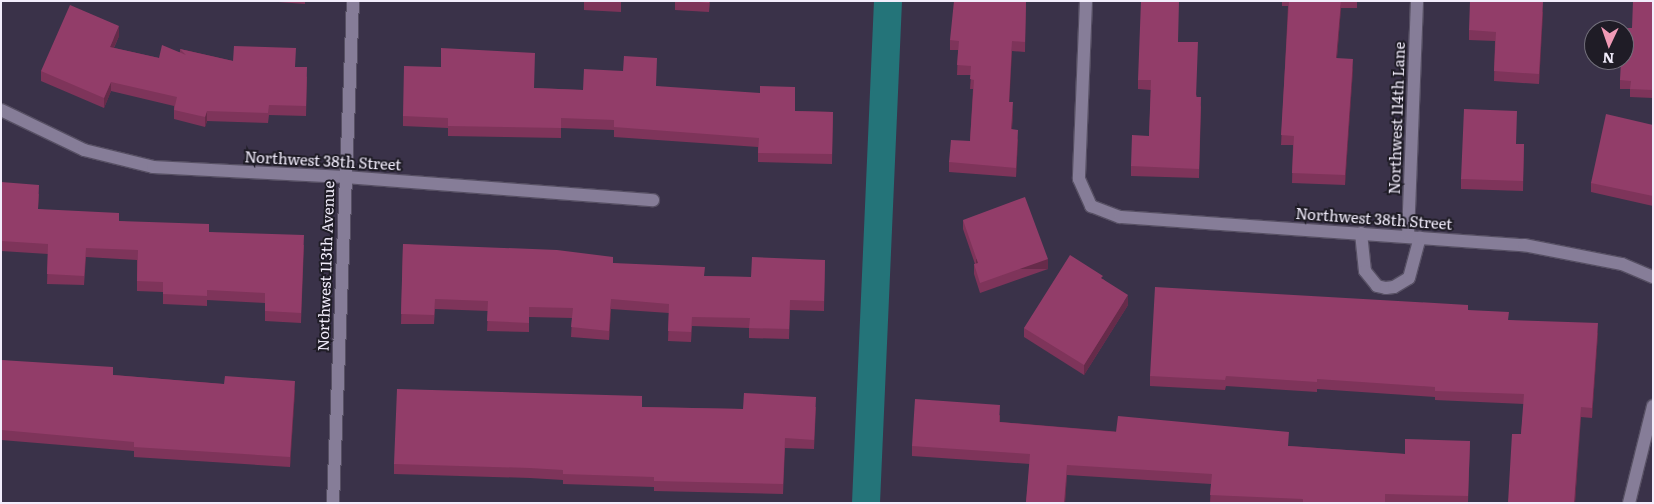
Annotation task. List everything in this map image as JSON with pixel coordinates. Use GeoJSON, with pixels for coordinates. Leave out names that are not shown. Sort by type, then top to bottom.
{"type":"FeatureCollection","features":[{"type":"Feature","properties":{"kind":"street","name":"Northwest 113th Avenue"},"geometry":{"type":"LineString","coordinates":[[333,503],[352,1]]}},
{"type":"Feature","properties":{"kind":"street","name":"Northwest 38th Street"},"geometry":{"type":"LineString","coordinates":[[1086,1],[1079,179],[1091,206],[1120,218],[1414,236],[1524,246],[1622,264],[1653,277]]}},
{"type":"Feature","properties":{"kind":"street","name":"Northwest 114th Lane"},"geometry":{"type":"LineString","coordinates":[[1361,233],[1365,271],[1377,286],[1386,288],[1400,284],[1408,278],[1414,236],[1417,1]]}},
{"type":"Feature","properties":{"kind":"street","name":"Northwest 38th Street"},"geometry":{"type":"LineString","coordinates":[[1,110],[84,150],[153,167],[345,177],[653,200]]}},
{"type":"Feature","properties":{"kind":"street"},"geometry":{"type":"LineString","coordinates":[[1629,503],[1653,406]]}},
{"type":"Feature","properties":{"kind":"building"},"geometry":{"type":"Polygon","coordinates":[[[689,1],[709,1],[709,3],[689,1]]]}},
{"type":"Feature","properties":{"kind":"building"},"geometry":{"type":"Polygon","coordinates":[[[954,1],[1026,1],[1025,42],[1012,41],[1009,102],[1013,102],[1011,129],[1018,130],[1016,168],[949,162],[951,140],[970,141],[974,80],[970,79],[971,66],[957,65],[959,41],[950,40],[954,1]]]}},
{"type":"Feature","properties":{"kind":"building"},"geometry":{"type":"Polygon","coordinates":[[[1141,1],[1179,1],[1178,42],[1198,42],[1196,97],[1201,97],[1199,169],[1131,166],[1132,135],[1149,136],[1151,80],[1138,80],[1141,1]]]}},
{"type":"Feature","properties":{"kind":"building"},"geometry":{"type":"Polygon","coordinates":[[[1289,1],[1341,1],[1336,58],[1353,59],[1345,175],[1292,173],[1294,136],[1281,135],[1289,1]]]}},
{"type":"Feature","properties":{"kind":"building"},"geometry":{"type":"Polygon","coordinates":[[[1470,1],[1543,2],[1539,74],[1494,71],[1496,32],[1469,30],[1470,1]]]}},
{"type":"Feature","properties":{"kind":"building"},"geometry":{"type":"Polygon","coordinates":[[[1633,1],[1653,1],[1653,90],[1630,89],[1631,81],[1620,80],[1620,70],[1634,70],[1634,20],[1632,20],[1633,1]]]}},
{"type":"Feature","properties":{"kind":"building"},"geometry":{"type":"Polygon","coordinates":[[[70,5],[119,26],[110,47],[159,58],[162,45],[186,55],[180,49],[233,61],[234,46],[296,48],[295,67],[307,67],[306,106],[269,105],[268,113],[207,111],[205,117],[174,110],[177,97],[111,82],[104,98],[41,71],[70,5]]]}},
{"type":"Feature","properties":{"kind":"building"},"geometry":{"type":"Polygon","coordinates":[[[441,48],[535,53],[534,88],[583,90],[584,69],[623,71],[624,56],[657,58],[656,86],[760,93],[760,86],[795,87],[795,111],[833,112],[832,154],[758,153],[759,138],[614,127],[614,120],[561,118],[561,128],[448,126],[448,118],[403,116],[404,66],[441,67],[441,48]]]}},
{"type":"Feature","properties":{"kind":"building"},"geometry":{"type":"Polygon","coordinates":[[[1464,109],[1517,111],[1516,144],[1524,144],[1523,181],[1461,179],[1464,109]]]}},
{"type":"Feature","properties":{"kind":"building"},"geometry":{"type":"Polygon","coordinates":[[[1606,114],[1653,125],[1653,196],[1591,183],[1606,114]]]}},
{"type":"Feature","properties":{"kind":"building"},"geometry":{"type":"Polygon","coordinates":[[[1,182],[39,185],[38,209],[119,213],[119,221],[209,224],[209,232],[304,235],[301,313],[265,311],[265,293],[207,290],[207,296],[163,294],[163,282],[137,281],[138,250],[86,248],[84,276],[47,274],[48,244],[1,241],[1,182]]]}},
{"type":"Feature","properties":{"kind":"building"},"geometry":{"type":"Polygon","coordinates":[[[1025,197],[1048,259],[980,283],[974,264],[978,263],[963,220],[1025,197]]]}},
{"type":"Feature","properties":{"kind":"building"},"geometry":{"type":"Polygon","coordinates":[[[403,244],[557,250],[613,257],[613,263],[705,267],[704,276],[751,277],[752,257],[825,260],[824,301],[790,300],[789,329],[749,328],[750,318],[692,317],[691,332],[668,331],[669,304],[611,299],[609,331],[571,327],[573,308],[529,307],[529,323],[487,321],[488,301],[435,299],[434,315],[401,314],[403,244]]]}},
{"type":"Feature","properties":{"kind":"building"},"geometry":{"type":"Polygon","coordinates":[[[1070,255],[1128,295],[1084,365],[1024,328],[1070,255]]]}},
{"type":"Feature","properties":{"kind":"building"},"geometry":{"type":"Polygon","coordinates":[[[1155,287],[1468,305],[1468,310],[1509,312],[1508,320],[1598,323],[1592,408],[1581,407],[1574,503],[1508,503],[1512,434],[1521,434],[1524,394],[1435,391],[1435,387],[1317,379],[1317,382],[1226,376],[1225,380],[1150,376],[1155,287]]]}},
{"type":"Feature","properties":{"kind":"building"},"geometry":{"type":"Polygon","coordinates":[[[1,360],[113,367],[113,375],[224,384],[225,376],[295,381],[290,457],[134,447],[134,442],[1,430],[1,360]]]}},
{"type":"Feature","properties":{"kind":"building"},"geometry":{"type":"Polygon","coordinates":[[[397,389],[642,396],[642,407],[743,409],[744,393],[816,397],[814,440],[785,438],[783,484],[654,481],[654,477],[563,474],[563,470],[394,464],[397,389]]]}},
{"type":"Feature","properties":{"kind":"building"},"geometry":{"type":"Polygon","coordinates":[[[915,399],[1000,405],[999,422],[1116,432],[1118,416],[1289,432],[1288,446],[1405,454],[1405,439],[1470,441],[1468,496],[1385,494],[1385,503],[1303,503],[1303,499],[1210,495],[1212,474],[1067,465],[1064,503],[1026,502],[1030,454],[912,446],[915,399]]]}},
{"type":"Feature","properties":{"kind":"waterway"},"geometry":{"type":"LineString","coordinates":[[866,503],[888,1]]}}]}
